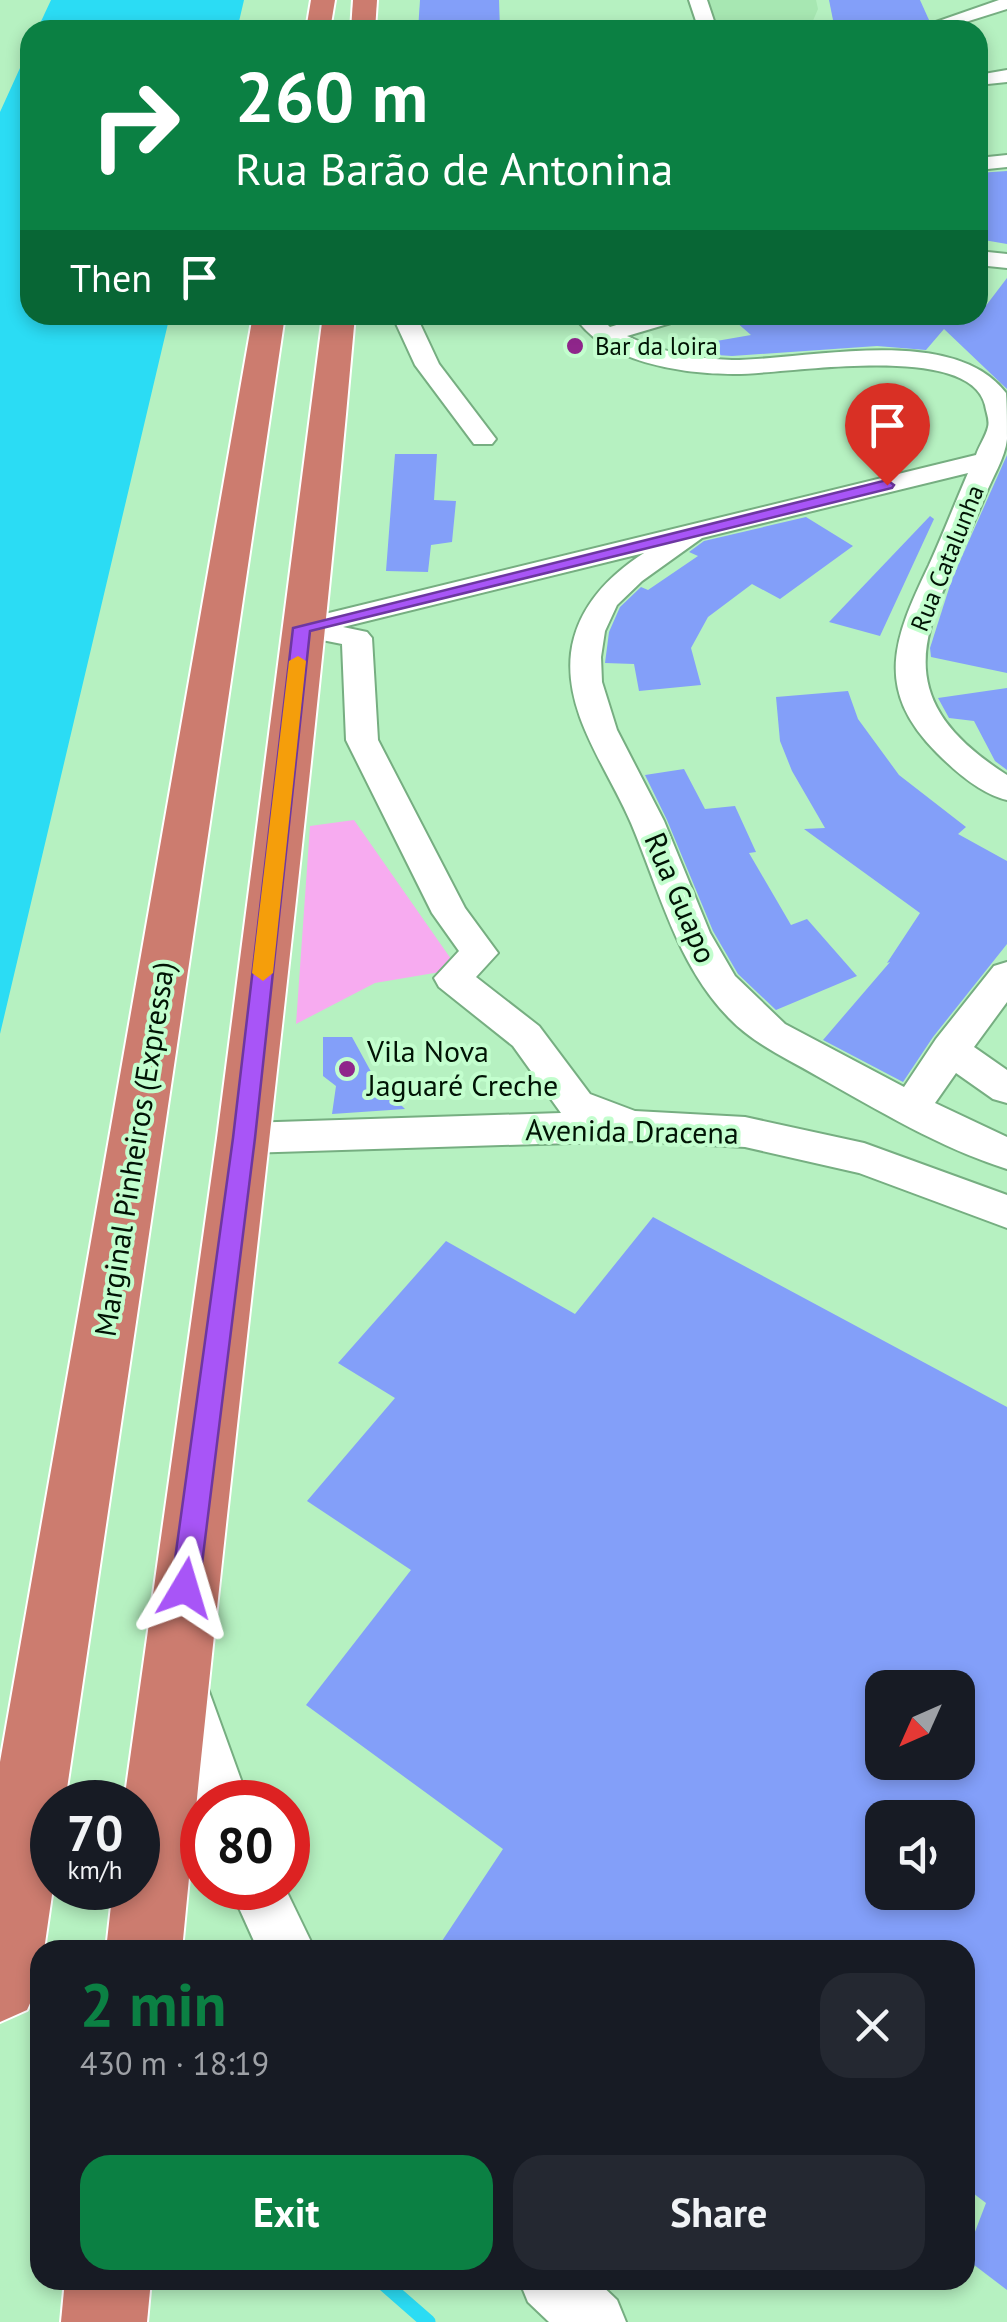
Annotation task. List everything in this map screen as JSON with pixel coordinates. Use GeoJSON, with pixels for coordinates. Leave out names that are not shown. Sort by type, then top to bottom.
{"type":"FeatureCollection","features":[{"type":"Feature","properties":{"kind":"highway"},"geometry":{"type":"LineString","coordinates":[[145,1940],[175,1664],[244,1138],[338,325]]}},
{"type":"Feature","properties":{"kind":"highway","name":"Marginal Pinheiros (Expressa)"},"geometry":{"type":"LineString","coordinates":[[0,1984],[271,330]]}},
{"type":"Feature","properties":{"kind":"highway"},"geometry":{"type":"LineString","coordinates":[[104,2322],[107,2290]]}},
{"type":"Feature","properties":{"kind":"street"},"geometry":{"type":"LineString","coordinates":[[944,20],[972,7],[1007,3]]}},
{"type":"Feature","properties":{"kind":"street"},"geometry":{"type":"LineString","coordinates":[[409,325],[428,365],[483,438]]}},
{"type":"Feature","properties":{"kind":"street"},"geometry":{"type":"LineString","coordinates":[[596,325],[607,335],[640,325]]}},
{"type":"Feature","properties":{"kind":"street","name":"Rua Catalunha"},"geometry":{"type":"LineString","coordinates":[[607,335],[660,357],[733,367],[876,357],[944,364],[985,382],[1001,402],[1002,424],[916,626],[909,662],[917,704],[936,734],[964,761],[1007,790]]}},
{"type":"Feature","properties":{"kind":"street"},"geometry":{"type":"LineString","coordinates":[[302,628],[987,460]]}},
{"type":"Feature","properties":{"kind":"street","name":"Rua Guapo"},"geometry":{"type":"LineString","coordinates":[[691,534],[620,585],[596,615],[584,670],[600,728],[647,820],[691,938],[712,974],[764,1028],[908,1110],[1007,1154]]}},
{"type":"Feature","properties":{"kind":"street"},"geometry":{"type":"LineString","coordinates":[[302,628],[357,638],[362,740],[450,913],[480,952],[452,978],[526,1036],[576,1104],[634,1126]]}},
{"type":"Feature","properties":{"kind":"street"},"geometry":{"type":"LineString","coordinates":[[908,1110],[1007,975]]}},
{"type":"Feature","properties":{"kind":"street"},"geometry":{"type":"LineString","coordinates":[[949,1050],[1007,1089]]}},
{"type":"Feature","properties":{"kind":"street","name":"Avenida Dracena"},"geometry":{"type":"LineString","coordinates":[[244,1138],[634,1126],[745,1132],[816,1146],[1007,1212]]}},
{"type":"Feature","properties":{"kind":"street"},"geometry":{"type":"LineString","coordinates":[[175,1664],[215,1780]]}},
{"type":"Feature","properties":{"kind":"street"},"geometry":{"type":"LineString","coordinates":[[268,1910],[282,1940]]}},
{"type":"Feature","properties":{"kind":"street"},"geometry":{"type":"LineString","coordinates":[[561,2290],[596,2322]]}},
{"type":"Feature","properties":{"kind":"shaded area"},"geometry":{"type":"Polygon","coordinates":[[[703,0],[816,0],[818,9],[813,20],[708,20],[703,0]]]}},
{"type":"Feature","properties":{"kind":"shaded area"},"geometry":{"type":"Polygon","coordinates":[[[354,820],[458,969],[375,983],[296,1024],[310,826],[354,820]]]}},
{"type":"Feature","properties":{"kind":"water"},"geometry":{"type":"Polygon","coordinates":[[[51,0],[244,0],[239,20],[42,20],[51,0]]]}},
{"type":"Feature","properties":{"kind":"water"},"geometry":{"type":"Polygon","coordinates":[[[20,68],[20,325],[168,325],[0,1034],[0,112],[20,68]]]}},
{"type":"Feature","properties":{"kind":"building"},"geometry":{"type":"Polygon","coordinates":[[[420,0],[499,0],[500,20],[419,20],[420,0]]]}},
{"type":"Feature","properties":{"kind":"building"},"geometry":{"type":"Polygon","coordinates":[[[829,0],[920,0],[929,20],[833,20],[829,0]]]}},
{"type":"Feature","properties":{"kind":"building"},"geometry":{"type":"Polygon","coordinates":[[[1007,171],[1007,244],[988,241],[988,172],[1007,171]]]}},
{"type":"Feature","properties":{"kind":"building"},"geometry":{"type":"Polygon","coordinates":[[[1007,278],[1007,389],[944,329],[926,350],[877,346],[732,356],[701,354],[699,344],[751,335],[740,325],[988,325],[988,303],[1007,278]]]}},
{"type":"Feature","properties":{"kind":"building"},"geometry":{"type":"Polygon","coordinates":[[[395,454],[437,454],[434,500],[456,501],[452,542],[431,545],[428,572],[386,571],[395,454]]]}},
{"type":"Feature","properties":{"kind":"building"},"geometry":{"type":"Polygon","coordinates":[[[1007,455],[1007,673],[931,657],[930,648],[952,579],[1007,455]]]}},
{"type":"Feature","properties":{"kind":"building"},"geometry":{"type":"Polygon","coordinates":[[[930,516],[934,519],[880,636],[829,622],[930,516]]]}},
{"type":"Feature","properties":{"kind":"building"},"geometry":{"type":"Polygon","coordinates":[[[806,517],[853,546],[780,599],[752,584],[708,617],[691,648],[701,685],[639,691],[634,664],[605,663],[609,632],[620,607],[641,587],[648,590],[698,556],[689,552],[704,541],[806,517]]]}},
{"type":"Feature","properties":{"kind":"building"},"geometry":{"type":"Polygon","coordinates":[[[1007,688],[1007,770],[995,761],[974,721],[949,718],[938,698],[1007,688]]]}},
{"type":"Feature","properties":{"kind":"building"},"geometry":{"type":"Polygon","coordinates":[[[848,691],[858,719],[899,775],[966,827],[958,834],[1007,861],[1007,944],[933,1037],[903,1082],[823,1040],[890,962],[887,963],[920,913],[804,829],[825,828],[792,771],[780,741],[776,697],[848,691]]]}},
{"type":"Feature","properties":{"kind":"building"},"geometry":{"type":"Polygon","coordinates":[[[684,769],[705,809],[735,806],[756,852],[749,853],[791,925],[807,919],[857,976],[776,1010],[738,974],[713,931],[645,775],[684,769]]]}},
{"type":"Feature","properties":{"kind":"building","name":"Vila Nova Jaguaré Creche"},"geometry":{"type":"Polygon","coordinates":[[[323,1037],[352,1037],[375,1079],[405,1109],[332,1114],[336,1086],[323,1076],[323,1037]]]}},
{"type":"Feature","properties":{"kind":"building"},"geometry":{"type":"Polygon","coordinates":[[[653,1217],[1007,1407],[1007,2290],[975,2266],[975,2232],[986,2203],[975,2195],[975,1940],[443,1940],[503,1849],[306,1705],[411,1570],[307,1501],[395,1398],[338,1363],[446,1241],[575,1314],[653,1217]]]}},
{"type":"Feature","properties":{"kind":"waterway"},"geometry":{"type":"LineString","coordinates":[[391,2290],[428,2322]]}},
{"type":"Feature","properties":{"kind":"slow traffic"},"geometry":{"type":"LineString","coordinates":[[263,973],[298,661]]}},
{"type":"Feature","properties":{"kind":"place","name":"Bar da loira"},"geometry":{"type":"Point","coordinates":[575,346]}},
{"type":"Feature","properties":{"kind":"place","name":"Vila Nova Jaguaré Creche"},"geometry":{"type":"Point","coordinates":[347,1069]}},
{"type":"Feature","properties":{"kind":"route"},"geometry":{"type":"LineString","coordinates":[[185,1588],[244,1138],[302,628],[887,485]]}}]}
